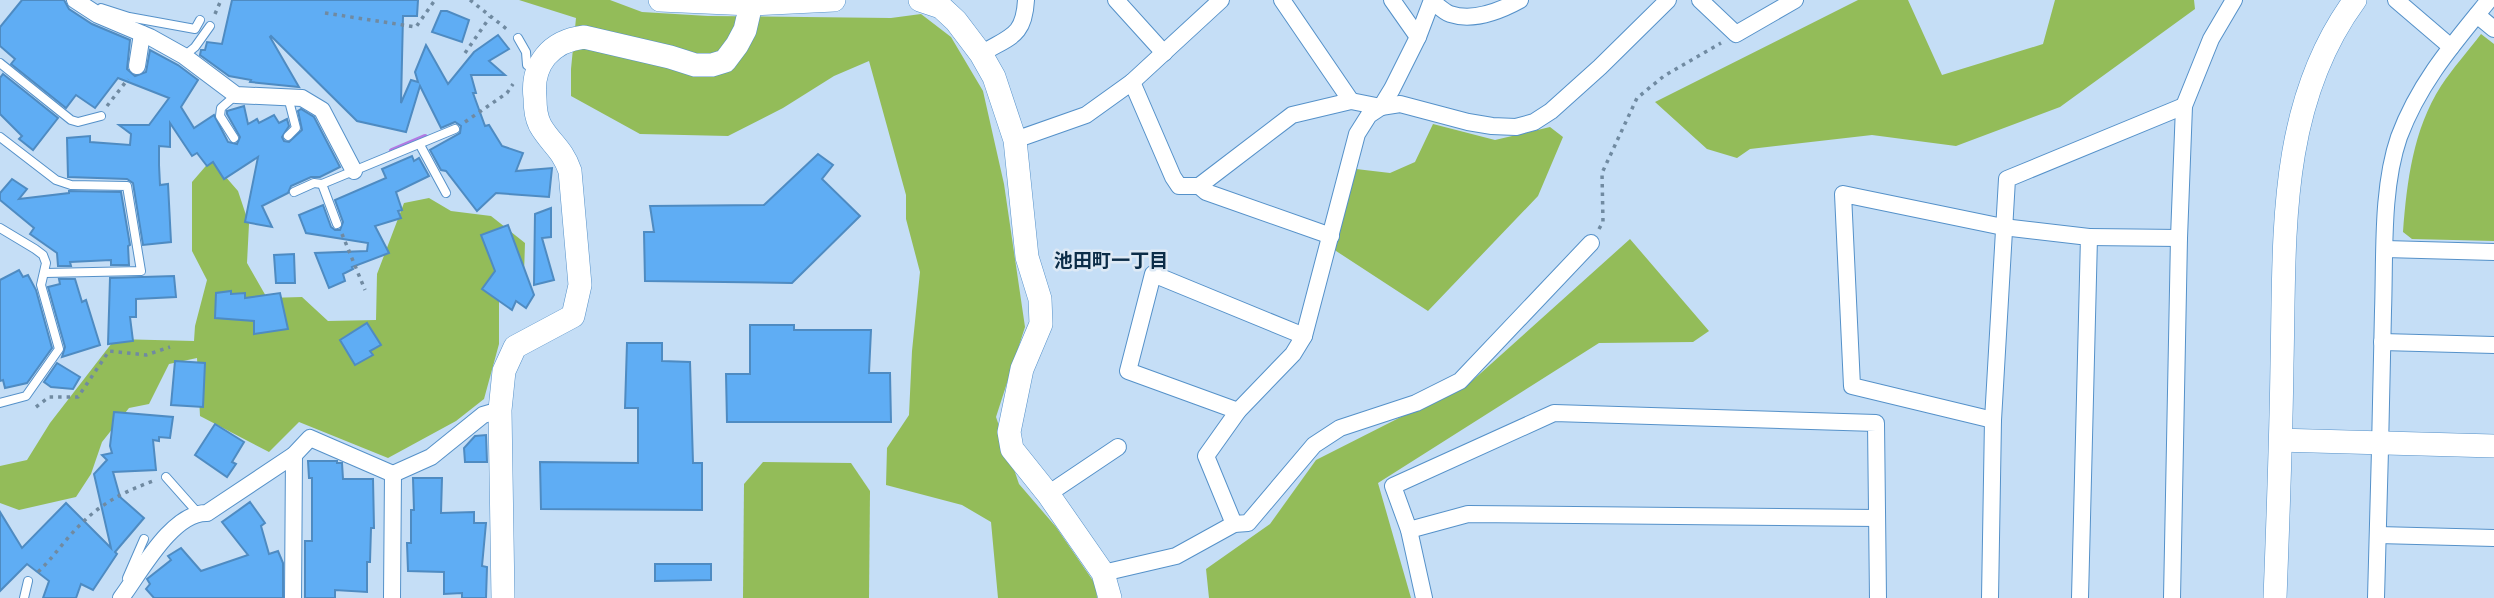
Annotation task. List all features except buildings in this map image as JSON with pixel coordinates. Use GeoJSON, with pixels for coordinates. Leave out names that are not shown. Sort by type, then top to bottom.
{"type":"FeatureCollection","features":[{"type":"Feature","properties":{"kind":"street"},"geometry":{"type":"LineString","coordinates":[[75,0],[98,15],[184,56],[236,95],[302,98],[322,110],[354,172]]}},
{"type":"Feature","properties":{"kind":"street"},"geometry":{"type":"LineString","coordinates":[[660,0],[751,4],[834,0]]}},
{"type":"Feature","properties":{"kind":"street"},"geometry":{"type":"LineString","coordinates":[[920,0],[941,7],[956,21],[981,54],[994,77],[1015,140],[1027,257],[1040,299],[1041,324],[1022,369],[1009,432],[1012,449],[1048,494],[1103,573],[1110,598]]}},
{"type":"Feature","properties":{"kind":"street"},"geometry":{"type":"LineString","coordinates":[[981,54],[1018,32],[1025,20],[1026,0]]}},
{"type":"Feature","properties":{"kind":"street"},"geometry":{"type":"LineString","coordinates":[[1116,0],[1164,53]]}},
{"type":"Feature","properties":{"kind":"street"},"geometry":{"type":"LineString","coordinates":[[1282,0],[1351,101]]}},
{"type":"Feature","properties":{"kind":"street"},"geometry":{"type":"LineString","coordinates":[[1392,0],[1418,37]]}},
{"type":"Feature","properties":{"kind":"street"},"geometry":{"type":"LineString","coordinates":[[1234,524],[1206,456],[1238,411],[1293,354],[1304,336],[1357,134],[1369,115],[1381,107],[1418,37],[1432,1],[1450,14],[1480,16],[1501,10],[1520,0]]}},
{"type":"Feature","properties":{"kind":"street"},"geometry":{"type":"LineString","coordinates":[[1132,82],[1173,177],[1179,186],[1199,186],[1292,115],[1351,101],[1381,107],[1400,104],[1492,126],[1516,127],[1534,122],[1551,111],[1600,67],[1668,0]]}},
{"type":"Feature","properties":{"kind":"street"},"geometry":{"type":"LineString","coordinates":[[1700,0],[1736,34],[1795,0]]}},
{"type":"Feature","properties":{"kind":"street"},"geometry":{"type":"LineString","coordinates":[[2172,598],[2184,106],[2211,39],[2234,0]]}},
{"type":"Feature","properties":{"kind":"street"},"geometry":{"type":"LineString","coordinates":[[2275,598],[2288,180],[2304,101],[2322,55],[2355,0]]}},
{"type":"Feature","properties":{"kind":"street"},"geometry":{"type":"LineString","coordinates":[[2396,0],[2451,47]]}},
{"type":"Feature","properties":{"kind":"street"},"geometry":{"type":"LineString","coordinates":[[2376,598],[2389,180],[2399,139],[2414,102],[2431,72],[2489,0]]}},
{"type":"Feature","properties":{"kind":"street"},"geometry":{"type":"LineString","coordinates":[[1015,140],[1086,116],[1132,82],[1216,1]]}},
{"type":"Feature","properties":{"kind":"street"},"geometry":{"type":"LineString","coordinates":[[503,598],[500,410],[504,371],[515,347],[573,317],[579,285],[570,171],[564,154],[540,125],[536,112],[532,68],[554,46],[570,39],[584,37],[695,65],[712,65],[726,61],[745,30],[751,4]]}},
{"type":"Feature","properties":{"kind":"street"},"geometry":{"type":"LineString","coordinates":[[2477,15],[2494,29]]}},
{"type":"Feature","properties":{"kind":"street"},"geometry":{"type":"LineString","coordinates":[[137,66],[142,34]]}},
{"type":"Feature","properties":{"kind":"street"},"geometry":{"type":"LineString","coordinates":[[1990,598],[1993,420],[2007,180],[2184,106]]}},
{"type":"Feature","properties":{"kind":"street"},"geometry":{"type":"LineString","coordinates":[[1199,186],[1206,192],[1331,236]]}},
{"type":"Feature","properties":{"kind":"street"},"geometry":{"type":"LineString","coordinates":[[1993,420],[1852,386],[1843,194],[2003,227],[2089,237],[2179,238]]}},
{"type":"Feature","properties":{"kind":"street"},"geometry":{"type":"LineString","coordinates":[[2080,598],[2089,237]]}},
{"type":"Feature","properties":{"kind":"street"},"geometry":{"type":"LineString","coordinates":[[1103,573],[1176,556],[1234,524],[1248,523],[1314,444],[1340,428],[1416,403],[1460,381],[1591,243]]}},
{"type":"Feature","properties":{"kind":"street"},"geometry":{"type":"LineString","coordinates":[[2385,249],[2494,252]]}},
{"type":"Feature","properties":{"kind":"street"},"geometry":{"type":"LineString","coordinates":[[1238,411],[1128,371],[1153,274],[1304,336]]}},
{"type":"Feature","properties":{"kind":"street"},"geometry":{"type":"LineString","coordinates":[[2382,342],[2494,345]]}},
{"type":"Feature","properties":{"kind":"street"},"geometry":{"type":"LineString","coordinates":[[121,597],[169,532],[197,512],[207,513],[294,455],[310,438],[393,474],[431,457],[483,415],[500,410]]}},
{"type":"Feature","properties":{"kind":"street"},"geometry":{"type":"LineString","coordinates":[[1424,598],[1409,530],[1393,486],[1554,414],[1876,423],[1878,598]]}},
{"type":"Feature","properties":{"kind":"street"},"geometry":{"type":"LineString","coordinates":[[2281,440],[2494,446]]}},
{"type":"Feature","properties":{"kind":"street"},"geometry":{"type":"LineString","coordinates":[[1048,494],[1118,447]]}},
{"type":"Feature","properties":{"kind":"street"},"geometry":{"type":"LineString","coordinates":[[293,598],[294,455]]}},
{"type":"Feature","properties":{"kind":"street"},"geometry":{"type":"LineString","coordinates":[[392,598],[393,474]]}},
{"type":"Feature","properties":{"kind":"street"},"geometry":{"type":"LineString","coordinates":[[1409,530],[1468,514],[1877,519]]}},
{"type":"Feature","properties":{"kind":"street"},"geometry":{"type":"LineString","coordinates":[[2378,535],[2494,538]]}},
{"type":"Feature","properties":{"kind":"lane"},"geometry":{"type":"LineString","coordinates":[[98,15],[101,8],[129,17],[195,29],[200,20]]}},
{"type":"Feature","properties":{"kind":"lane"},"geometry":{"type":"LineString","coordinates":[[184,56],[195,47],[210,26]]}},
{"type":"Feature","properties":{"kind":"lane"},"geometry":{"type":"LineString","coordinates":[[517,38],[532,68]]}},
{"type":"Feature","properties":{"kind":"lane"},"geometry":{"type":"LineString","coordinates":[[0,63],[71,120],[78,122],[101,116]]}},
{"type":"Feature","properties":{"kind":"lane"},"geometry":{"type":"LineString","coordinates":[[234,138],[220,116],[220,108],[236,95]]}},
{"type":"Feature","properties":{"kind":"lane"},"geometry":{"type":"LineString","coordinates":[[288,97],[296,128],[288,136]]}},
{"type":"Feature","properties":{"kind":"lane"},"geometry":{"type":"LineString","coordinates":[[294,192],[313,183],[322,184],[354,172],[454,129]]}},
{"type":"Feature","properties":{"kind":"lane"},"geometry":{"type":"LineString","coordinates":[[0,137],[56,180],[71,185],[127,186],[141,271],[45,273]]}},
{"type":"Feature","properties":{"kind":"lane"},"geometry":{"type":"LineString","coordinates":[[420,145],[446,193]]}},
{"type":"Feature","properties":{"kind":"lane"},"geometry":{"type":"LineString","coordinates":[[322,184],[337,224]]}},
{"type":"Feature","properties":{"kind":"lane"},"geometry":{"type":"LineString","coordinates":[[0,229],[43,255],[46,263],[41,285],[59,349],[27,395],[0,403]]}},
{"type":"Feature","properties":{"kind":"lane"},"geometry":{"type":"LineString","coordinates":[[166,477],[197,512]]}},
{"type":"Feature","properties":{"kind":"lane"},"geometry":{"type":"LineString","coordinates":[[121,597],[144,539]]}},
{"type":"Feature","properties":{"kind":"lane"},"geometry":{"type":"LineString","coordinates":[[24,598],[28,581]]}},
{"type":"Feature","properties":{"kind":"path"},"geometry":{"type":"LineString","coordinates":[[325,13],[416,27],[435,0]]}},
{"type":"Feature","properties":{"kind":"path"},"geometry":{"type":"LineString","coordinates":[[470,0],[517,38]]}},
{"type":"Feature","properties":{"kind":"path"},"geometry":{"type":"LineString","coordinates":[[465,53],[490,17]]}},
{"type":"Feature","properties":{"kind":"path"},"geometry":{"type":"LineString","coordinates":[[1591,243],[1603,222],[1602,173],[1637,97],[1664,76],[1736,34]]}},
{"type":"Feature","properties":{"kind":"path"},"geometry":{"type":"LineString","coordinates":[[101,116],[112,96],[137,66]]}},
{"type":"Feature","properties":{"kind":"path"},"geometry":{"type":"LineString","coordinates":[[454,129],[506,93],[532,68]]}},
{"type":"Feature","properties":{"kind":"path"},"geometry":{"type":"LineString","coordinates":[[337,224],[365,290]]}},
{"type":"Feature","properties":{"kind":"path"},"geometry":{"type":"LineString","coordinates":[[27,395],[36,407],[48,397],[79,397],[109,351],[146,355],[170,347]]}},
{"type":"Feature","properties":{"kind":"path"},"geometry":{"type":"LineString","coordinates":[[28,581],[52,559],[82,523],[121,493],[166,477]]}},
{"type":"Feature","properties":{"kind":"green space"},"geometry":{"type":"Polygon","coordinates":[[[519,0],[610,0],[642,12],[708,16],[891,18],[921,14],[951,37],[983,91],[1004,184],[1025,327],[996,417],[1019,484],[1056,527],[1096,585],[1097,598],[998,598],[991,522],[962,505],[886,485],[887,448],[909,415],[920,272],[906,219],[906,195],[869,61],[834,76],[783,108],[728,136],[640,134],[571,96],[576,18],[519,0]]]}},
{"type":"Feature","properties":{"kind":"green space"},"geometry":{"type":"Polygon","coordinates":[[[1858,0],[1908,0],[1942,75],[2043,44],[2055,0],[2194,0],[2195,9],[2060,107],[1956,146],[1872,135],[1750,149],[1737,158],[1707,149],[1655,102],[1858,0]]]}},
{"type":"Feature","properties":{"kind":"green space"},"geometry":{"type":"Polygon","coordinates":[[[2481,34],[2494,44],[2494,241],[2412,239],[2403,232],[2409,175],[2424,120],[2441,86],[2481,34]]]}},
{"type":"Feature","properties":{"kind":"green space"},"geometry":{"type":"Polygon","coordinates":[[[1433,124],[1495,140],[1550,127],[1563,137],[1538,196],[1428,311],[1333,249],[1356,169],[1390,173],[1415,162],[1433,124]]]}},
{"type":"Feature","properties":{"kind":"green space"},"geometry":{"type":"Polygon","coordinates":[[[211,160],[238,191],[249,224],[247,263],[267,298],[302,297],[328,321],[376,320],[377,274],[404,203],[429,198],[451,211],[491,216],[525,243],[524,274],[499,294],[499,344],[484,399],[456,421],[388,458],[299,422],[269,452],[200,416],[197,358],[169,364],[149,404],[129,408],[102,442],[91,474],[76,497],[19,510],[0,503],[0,466],[27,460],[50,423],[115,339],[194,341],[195,326],[207,280],[192,251],[192,182],[211,160]]]}},
{"type":"Feature","properties":{"kind":"green space"},"geometry":{"type":"Polygon","coordinates":[[[1630,239],[1709,331],[1693,342],[1599,343],[1378,483],[1411,598],[1209,598],[1206,569],[1270,524],[1316,460],[1472,381],[1630,239]]]}},
{"type":"Feature","properties":{"kind":"green space"},"geometry":{"type":"Polygon","coordinates":[[[763,462],[851,463],[870,491],[869,598],[743,598],[744,484],[763,462]]]}},
{"type":"Feature","properties":{"kind":"waterway"},"geometry":{"type":"LineString","coordinates":[[392,151],[425,137]]}},
{"type":"Feature","properties":{"kind":"district","name":"池田町一丁目"},"geometry":{"type":"Point","coordinates":[1111,260]}}]}
